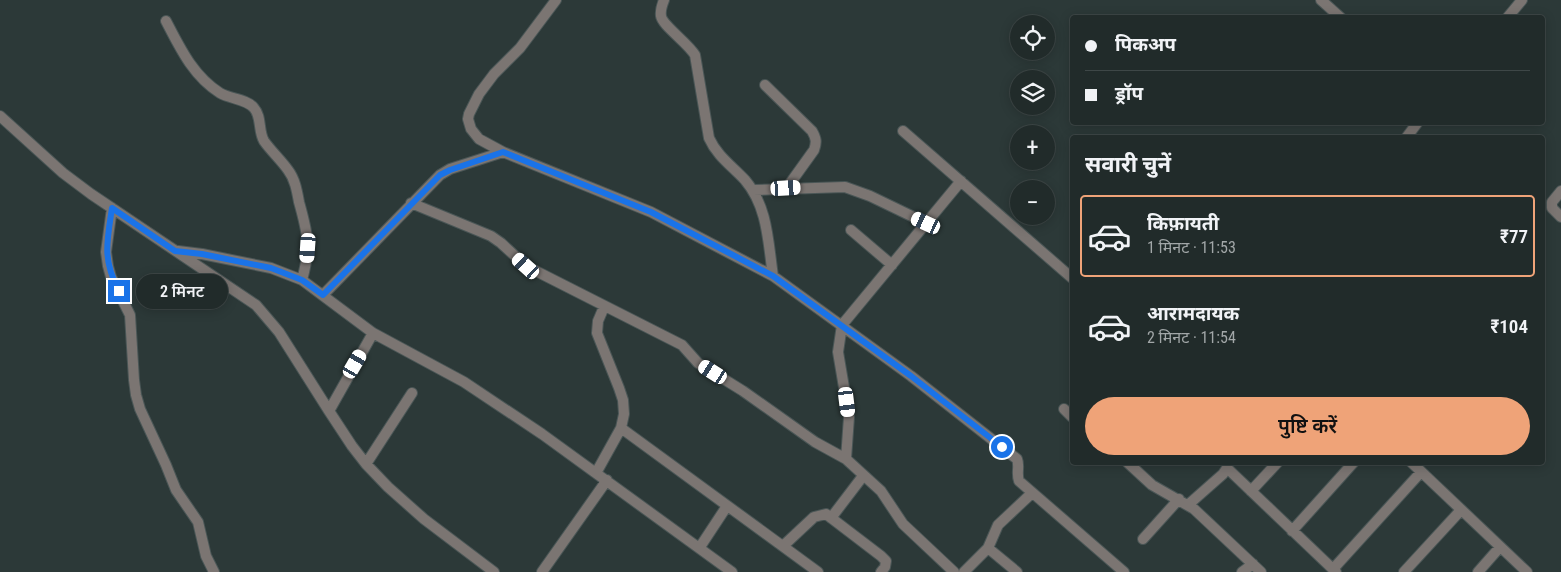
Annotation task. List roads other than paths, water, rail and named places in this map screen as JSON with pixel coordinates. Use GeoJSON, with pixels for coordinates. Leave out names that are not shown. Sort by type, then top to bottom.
{"type":"FeatureCollection","features":[{"type":"Feature","properties":{"kind":"street"},"geometry":{"type":"LineString","coordinates":[[556,0],[520,48],[485,84],[468,119],[471,129],[479,138],[503,152],[651,212],[773,276],[842,325],[1017,458],[1019,466],[1018,477],[1032,493],[1124,572]]}},
{"type":"Feature","properties":{"kind":"street"},"geometry":{"type":"LineString","coordinates":[[664,0],[661,7],[662,21],[690,47],[695,55],[712,143],[721,157],[753,190],[760,202],[765,218],[773,276]]}},
{"type":"Feature","properties":{"kind":"street"},"geometry":{"type":"LineString","coordinates":[[1321,0],[1338,15]]}},
{"type":"Feature","properties":{"kind":"street"},"geometry":{"type":"LineString","coordinates":[[1510,15],[1522,0]]}},
{"type":"Feature","properties":{"kind":"street"},"geometry":{"type":"LineString","coordinates":[[166,21],[194,70],[222,94],[250,105],[255,109],[258,115],[260,134],[264,142],[289,172],[295,184],[308,234],[308,260],[302,280]]}},
{"type":"Feature","properties":{"kind":"street"},"geometry":{"type":"LineString","coordinates":[[765,84],[812,131],[815,137],[816,144],[814,150],[786,188]]}},
{"type":"Feature","properties":{"kind":"street"},"geometry":{"type":"LineString","coordinates":[[0,116],[63,173],[256,305],[269,318],[328,411],[366,464],[388,487],[424,519],[494,572]]}},
{"type":"Feature","properties":{"kind":"street"},"geometry":{"type":"LineString","coordinates":[[903,131],[1070,276]]}},
{"type":"Feature","properties":{"kind":"street"},"geometry":{"type":"LineString","coordinates":[[323,295],[440,175],[503,152]]}},
{"type":"Feature","properties":{"kind":"street"},"geometry":{"type":"LineString","coordinates":[[846,459],[849,417],[838,352],[842,325],[961,181]]}},
{"type":"Feature","properties":{"kind":"street"},"geometry":{"type":"LineString","coordinates":[[753,190],[844,187],[870,196],[926,223]]}},
{"type":"Feature","properties":{"kind":"street"},"geometry":{"type":"LineString","coordinates":[[1561,191],[1552,202],[1552,208],[1561,216]]}},
{"type":"Feature","properties":{"kind":"street"},"geometry":{"type":"LineString","coordinates":[[411,203],[491,236],[526,266],[682,345],[698,363],[815,442],[846,459],[885,497],[903,524],[954,572]]}},
{"type":"Feature","properties":{"kind":"street"},"geometry":{"type":"LineString","coordinates":[[112,208],[106,252],[112,277],[130,315],[136,395],[176,490],[198,522],[206,556],[214,572]]}},
{"type":"Feature","properties":{"kind":"street"},"geometry":{"type":"LineString","coordinates":[[851,230],[892,265]]}},
{"type":"Feature","properties":{"kind":"street"},"geometry":{"type":"LineString","coordinates":[[175,251],[202,254],[271,268],[302,280],[373,333],[464,382],[607,480],[732,572]]}},
{"type":"Feature","properties":{"kind":"street"},"geometry":{"type":"LineString","coordinates":[[596,473],[621,428],[624,414],[623,400],[597,333],[598,321],[604,307]]}},
{"type":"Feature","properties":{"kind":"street"},"geometry":{"type":"LineString","coordinates":[[328,411],[373,333]]}},
{"type":"Feature","properties":{"kind":"street"},"geometry":{"type":"LineString","coordinates":[[366,464],[412,393]]}},
{"type":"Feature","properties":{"kind":"street"},"geometry":{"type":"LineString","coordinates":[[1064,409],[1070,415]]}},
{"type":"Feature","properties":{"kind":"street"},"geometry":{"type":"LineString","coordinates":[[621,428],[818,572]]}},
{"type":"Feature","properties":{"kind":"street"},"geometry":{"type":"LineString","coordinates":[[1129,465],[1152,485],[1189,504],[1261,572]]}},
{"type":"Feature","properties":{"kind":"street"},"geometry":{"type":"LineString","coordinates":[[1189,504],[1223,474],[1227,465],[1251,491],[1335,570],[1421,472]]}},
{"type":"Feature","properties":{"kind":"street"},"geometry":{"type":"LineString","coordinates":[[1251,491],[1275,465]]}},
{"type":"Feature","properties":{"kind":"street"},"geometry":{"type":"LineString","coordinates":[[1292,530],[1351,465]]}},
{"type":"Feature","properties":{"kind":"street"},"geometry":{"type":"LineString","coordinates":[[1414,465],[1526,572]]}},
{"type":"Feature","properties":{"kind":"street"},"geometry":{"type":"LineString","coordinates":[[831,518],[863,476]]}},
{"type":"Feature","properties":{"kind":"street"},"geometry":{"type":"LineString","coordinates":[[542,572],[607,480]]}},
{"type":"Feature","properties":{"kind":"street"},"geometry":{"type":"LineString","coordinates":[[964,572],[988,548],[998,525],[1032,493]]}},
{"type":"Feature","properties":{"kind":"street"},"geometry":{"type":"LineString","coordinates":[[1143,538],[1179,499]]}},
{"type":"Feature","properties":{"kind":"street"},"geometry":{"type":"LineString","coordinates":[[700,547],[727,506]]}},
{"type":"Feature","properties":{"kind":"street"},"geometry":{"type":"LineString","coordinates":[[1404,572],[1461,510]]}},
{"type":"Feature","properties":{"kind":"street"},"geometry":{"type":"LineString","coordinates":[[783,546],[814,516],[826,514],[882,556],[886,561],[885,567],[881,572]]}},
{"type":"Feature","properties":{"kind":"street"},"geometry":{"type":"LineString","coordinates":[[1478,572],[1500,547]]}},
{"type":"Feature","properties":{"kind":"street"},"geometry":{"type":"LineString","coordinates":[[988,548],[1017,572]]}},
{"type":"Feature","properties":{"kind":"street"},"geometry":{"type":"LineString","coordinates":[[1242,572],[1253,564]]}}]}
